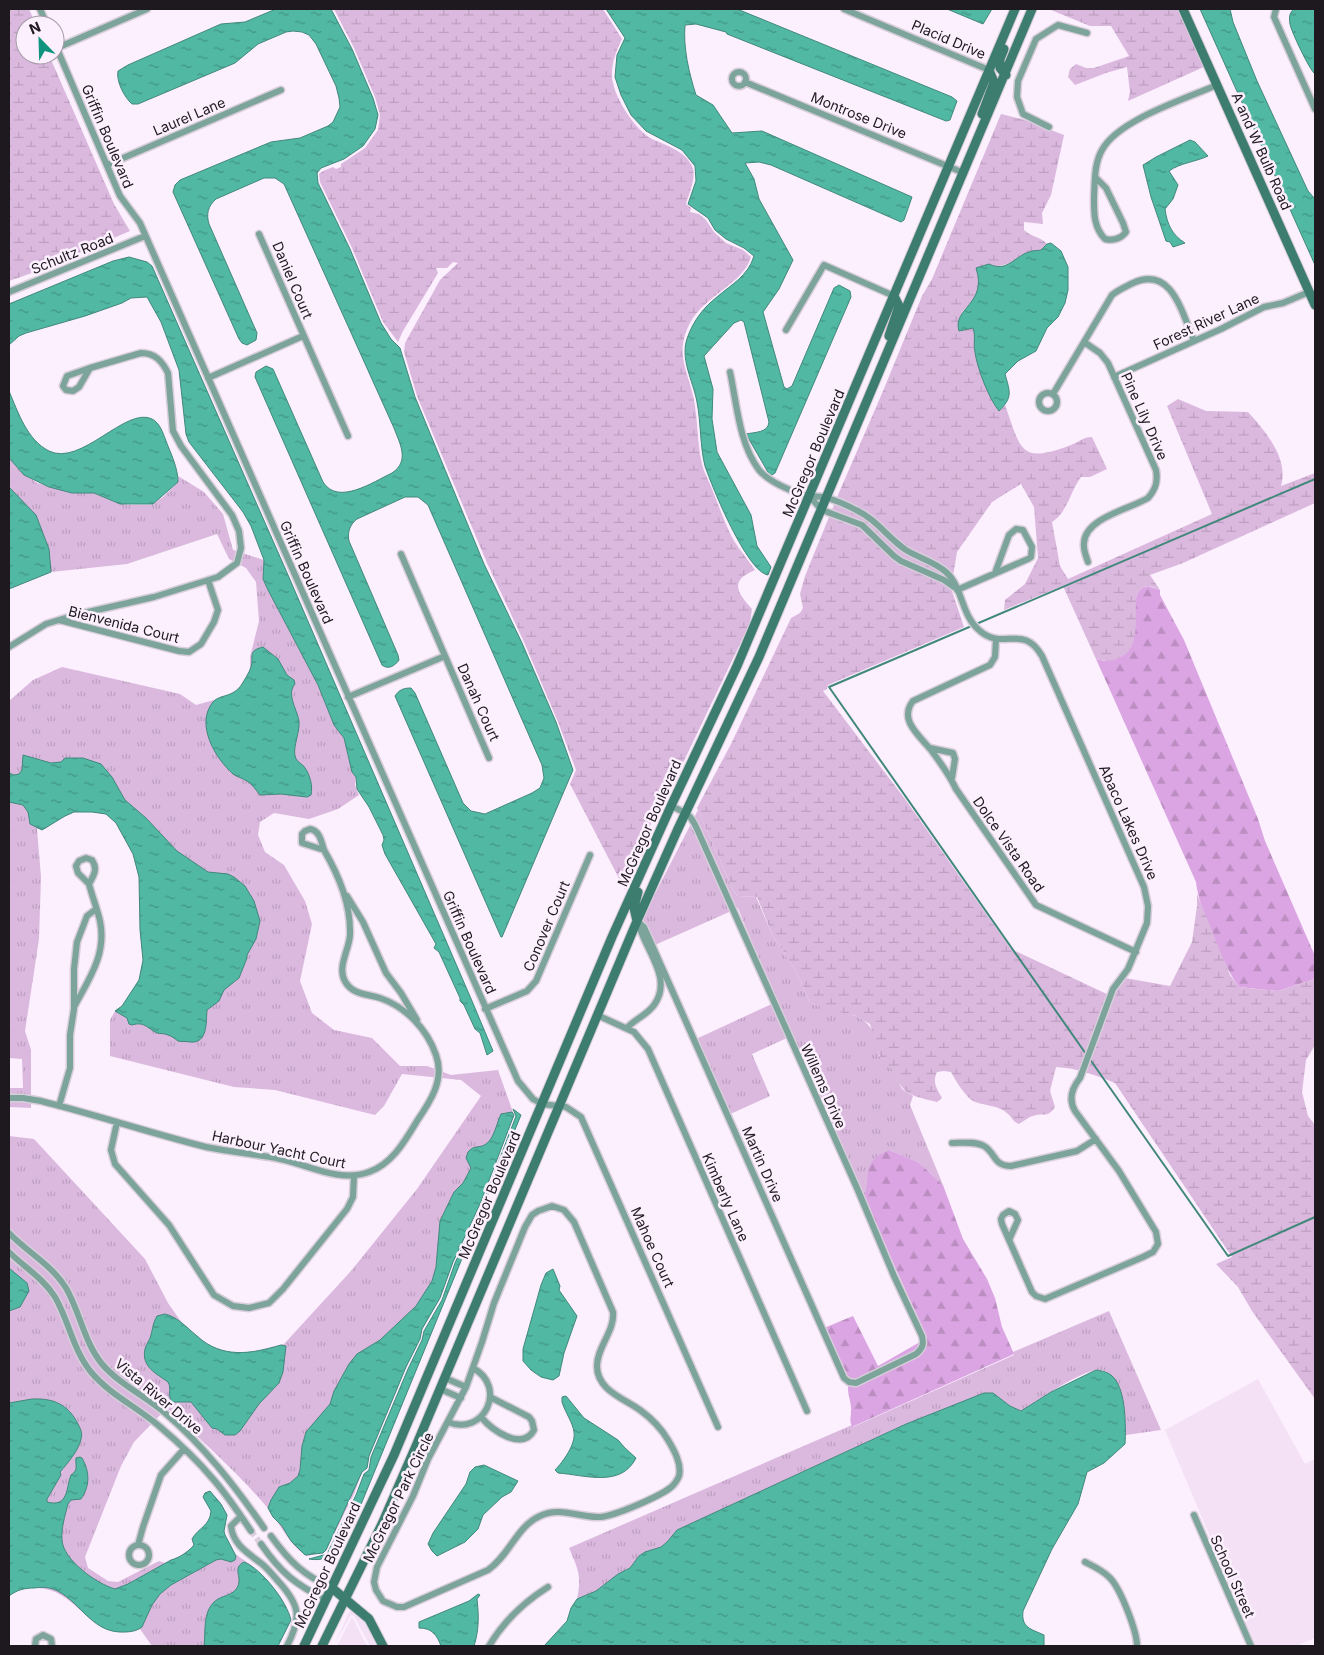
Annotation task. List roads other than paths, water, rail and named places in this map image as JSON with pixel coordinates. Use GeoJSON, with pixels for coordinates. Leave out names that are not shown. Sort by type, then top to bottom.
{"type":"FeatureCollection","features":[{"type":"Feature","properties":{"kind":"main road","name":"McGregor Boulevard"},"geometry":{"type":"LineString","coordinates":[[304,1646],[394,1455],[652,847],[737,666],[1016,9]]}},
{"type":"Feature","properties":{"kind":"main road"},"geometry":{"type":"LineString","coordinates":[[1006,74],[1000,68],[1000,58],[1017,15],[1016,9]]}},
{"type":"Feature","properties":{"kind":"main road"},"geometry":{"type":"LineString","coordinates":[[1028,9],[1028,18]]}},
{"type":"Feature","properties":{"kind":"main road","name":"McGregor Boulevard"},"geometry":{"type":"LineString","coordinates":[[322,1646],[382,1524],[637,921],[759,657],[1032,9]]}},
{"type":"Feature","properties":{"kind":"main road","name":"A and W Bulb Road"},"geometry":{"type":"LineString","coordinates":[[1184,9],[1315,305]]}},
{"type":"Feature","properties":{"kind":"main road"},"geometry":{"type":"LineString","coordinates":[[981,132],[980,120],[994,82],[989,70]]}},
{"type":"Feature","properties":{"kind":"main road"},"geometry":{"type":"LineString","coordinates":[[888,352],[889,336],[899,306],[894,296]]}},
{"type":"Feature","properties":{"kind":"main road"},"geometry":{"type":"LineString","coordinates":[[637,921],[634,915],[634,904],[652,857],[652,847]]}},
{"type":"Feature","properties":{"kind":"main road"},"geometry":{"type":"LineString","coordinates":[[332,1588],[369,1619],[383,1646]]}},
{"type":"Feature","properties":{"kind":"main road"},"geometry":{"type":"LineString","coordinates":[[326,1600],[345,1598]]}},
{"type":"Feature","properties":{"kind":"street"},"geometry":{"type":"LineString","coordinates":[[65,42],[147,9]]}},
{"type":"Feature","properties":{"kind":"street","name":"Placid Drive"},"geometry":{"type":"LineString","coordinates":[[844,9],[989,70]]}},
{"type":"Feature","properties":{"kind":"street"},"geometry":{"type":"LineString","coordinates":[[1276,9],[1274,17],[1315,109]]}},
{"type":"Feature","properties":{"kind":"street"},"geometry":{"type":"LineString","coordinates":[[1049,128],[1023,114],[1018,97],[1018,81],[1036,39],[1058,25],[1086,33]]}},
{"type":"Feature","properties":{"kind":"street","name":"Griffin Boulevard"},"geometry":{"type":"LineString","coordinates":[[64,65],[123,203],[136,217],[145,236],[518,1081],[532,1099],[542,1104]]}},
{"type":"Feature","properties":{"kind":"street"},"geometry":{"type":"LineString","coordinates":[[1006,74],[1018,81]]}},
{"type":"Feature","properties":{"kind":"street","name":"Montrose Drive"},"geometry":{"type":"LineString","coordinates":[[745,82],[964,173]]}},
{"type":"Feature","properties":{"kind":"street"},"geometry":{"type":"LineString","coordinates":[[1095,177],[1106,188],[1123,223],[1126,232],[1119,238],[1113,240],[1105,239],[1099,230],[1093,214],[1095,177],[1101,151],[1107,142],[1133,122],[1217,85]]}},
{"type":"Feature","properties":{"kind":"street","name":"Laurel Lane"},"geometry":{"type":"LineString","coordinates":[[107,165],[281,90]]}},
{"type":"Feature","properties":{"kind":"street","name":"Daniel Court"},"geometry":{"type":"LineString","coordinates":[[260,234],[348,436]]}},
{"type":"Feature","properties":{"kind":"street","name":"Schultz Road"},"geometry":{"type":"LineString","coordinates":[[9,292],[145,236]]}},
{"type":"Feature","properties":{"kind":"street"},"geometry":{"type":"LineString","coordinates":[[786,330],[824,265],[894,296]]}},
{"type":"Feature","properties":{"kind":"street"},"geometry":{"type":"LineString","coordinates":[[1053,394],[1112,295],[1136,282],[1148,278],[1162,281],[1172,292],[1194,341]]}},
{"type":"Feature","properties":{"kind":"street","name":"Forest River Lane"},"geometry":{"type":"LineString","coordinates":[[1114,377],[1241,320],[1264,307],[1283,303],[1309,292]]}},
{"type":"Feature","properties":{"kind":"street","name":"Daniel Court"},"geometry":{"type":"LineString","coordinates":[[208,378],[304,336]]}},
{"type":"Feature","properties":{"kind":"street","name":"Pine Lily Drive"},"geometry":{"type":"LineString","coordinates":[[1084,342],[1104,357],[1156,470],[1156,485],[1148,498],[1092,525],[1087,531],[1084,543],[1088,562]]}},
{"type":"Feature","properties":{"kind":"street"},"geometry":{"type":"LineString","coordinates":[[9,647],[46,624],[75,615],[130,604],[218,577],[237,563],[241,548],[239,532],[232,515],[176,437],[172,422],[168,373],[164,365],[149,353],[90,368]]}},
{"type":"Feature","properties":{"kind":"street"},"geometry":{"type":"LineString","coordinates":[[730,372],[744,441],[755,464],[765,476],[772,481],[809,496],[827,497],[866,515],[908,551],[946,572],[955,584],[968,617],[974,626],[981,632],[996,639]]}},
{"type":"Feature","properties":{"kind":"street"},"geometry":{"type":"LineString","coordinates":[[809,496],[822,510],[862,525],[894,556],[908,565],[944,580],[957,590]]}},
{"type":"Feature","properties":{"kind":"street"},"geometry":{"type":"LineString","coordinates":[[957,590],[1031,557],[1032,547],[1022,530],[1016,529],[1009,535],[995,573]]}},
{"type":"Feature","properties":{"kind":"street","name":"Danah Court"},"geometry":{"type":"LineString","coordinates":[[401,554],[489,758]]}},
{"type":"Feature","properties":{"kind":"street","name":"Bienvenida Court"},"geometry":{"type":"LineString","coordinates":[[58,620],[189,652],[201,644],[214,622],[218,610],[208,580]]}},
{"type":"Feature","properties":{"kind":"street","name":"Abaco Lakes Drive"},"geometry":{"type":"LineString","coordinates":[[996,639],[1018,638],[1029,641],[1038,650],[1144,887],[1148,914],[1147,923],[1128,969],[1116,984],[1082,1072],[1073,1090],[1071,1101],[1075,1111],[1119,1171],[1159,1240],[1157,1248],[1143,1257],[1045,1299],[1036,1296],[1032,1292],[1009,1240]]}},
{"type":"Feature","properties":{"kind":"street","name":"Dolce Vista Road"},"geometry":{"type":"LineString","coordinates":[[996,639],[995,656],[990,665],[918,697],[913,701],[908,707],[911,726],[952,780],[956,789],[1036,905],[1136,952]]}},
{"type":"Feature","properties":{"kind":"street","name":"Danah Court"},"geometry":{"type":"LineString","coordinates":[[348,697],[445,656]]}},
{"type":"Feature","properties":{"kind":"street"},"geometry":{"type":"LineString","coordinates":[[928,747],[953,753],[955,759],[952,780]]}},
{"type":"Feature","properties":{"kind":"street"},"geometry":{"type":"LineString","coordinates":[[671,806],[686,812]]}},
{"type":"Feature","properties":{"kind":"street","name":"Willems Drive"},"geometry":{"type":"LineString","coordinates":[[686,812],[692,818],[922,1336],[924,1342],[922,1349],[886,1369]]}},
{"type":"Feature","properties":{"kind":"street","name":"Harbour Yacht Court"},"geometry":{"type":"LineString","coordinates":[[9,1098],[23,1098],[59,1106],[204,1146],[280,1159],[340,1175],[354,1176],[375,1170],[398,1150],[436,1091],[439,1070],[436,1055],[408,1003],[383,968],[363,922],[344,891],[324,850]]}},
{"type":"Feature","properties":{"kind":"street","name":"Conover Court"},"geometry":{"type":"LineString","coordinates":[[485,1009],[526,991],[536,981],[590,855]]}},
{"type":"Feature","properties":{"kind":"street"},"geometry":{"type":"LineString","coordinates":[[74,1008],[97,965],[101,950],[101,928],[89,884]]}},
{"type":"Feature","properties":{"kind":"street","name":"Harbour Yacht Court"},"geometry":{"type":"LineString","coordinates":[[344,891],[349,916],[350,936],[342,968],[346,983],[359,993],[390,1002],[418,1022]]}},
{"type":"Feature","properties":{"kind":"street"},"geometry":{"type":"LineString","coordinates":[[59,1106],[70,1068],[70,1035],[74,1008],[74,969],[77,942],[87,916],[96,909]]}},
{"type":"Feature","properties":{"kind":"street"},"geometry":{"type":"LineString","coordinates":[[628,1028],[654,1006],[662,990],[660,976],[637,921]]}},
{"type":"Feature","properties":{"kind":"street","name":"Martin Drive"},"geometry":{"type":"LineString","coordinates":[[637,921],[644,927],[840,1372],[849,1382],[856,1383],[886,1369]]}},
{"type":"Feature","properties":{"kind":"street","name":"Kimberly Lane"},"geometry":{"type":"LineString","coordinates":[[598,1015],[628,1028],[640,1037],[651,1055],[807,1411]]}},
{"type":"Feature","properties":{"kind":"street","name":"Mahoe Court"},"geometry":{"type":"LineString","coordinates":[[542,1104],[566,1107],[581,1116],[718,1426]]}},
{"type":"Feature","properties":{"kind":"street"},"geometry":{"type":"LineString","coordinates":[[117,1122],[111,1150],[115,1164],[170,1226],[214,1295],[226,1303],[241,1308],[263,1305],[274,1299],[283,1289],[347,1209],[354,1189],[354,1176]]}},
{"type":"Feature","properties":{"kind":"street"},"geometry":{"type":"LineString","coordinates":[[952,1143],[981,1144],[988,1149],[997,1162],[1011,1166],[1077,1151],[1096,1139]]}},
{"type":"Feature","properties":{"kind":"street","name":"McGregor Park Circle"},"geometry":{"type":"LineString","coordinates":[[552,1206],[564,1210],[574,1222],[613,1312],[612,1324],[598,1359],[597,1366],[600,1379],[608,1390],[641,1411],[663,1433],[677,1459],[680,1474],[677,1481],[667,1490],[607,1516],[593,1517],[561,1512],[540,1516],[528,1524],[499,1561],[488,1570],[411,1605],[397,1607],[390,1605],[378,1595],[374,1582],[375,1574],[413,1496],[428,1459],[466,1387],[494,1303],[528,1221],[538,1210],[544,1208],[552,1206]]}},
{"type":"Feature","properties":{"kind":"street","name":"Vista River Drive"},"geometry":{"type":"LineString","coordinates":[[9,1233],[50,1269],[63,1284],[89,1341],[102,1364],[165,1413],[190,1436],[226,1475],[264,1528]]}},
{"type":"Feature","properties":{"kind":"street","name":"Vista River Drive"},"geometry":{"type":"LineString","coordinates":[[9,1252],[51,1291],[91,1372],[105,1386],[158,1425],[184,1449],[213,1478],[251,1531]]}},
{"type":"Feature","properties":{"kind":"street"},"geometry":{"type":"LineString","coordinates":[[448,1422],[462,1426],[481,1417],[487,1408],[490,1397],[488,1382],[482,1373],[473,1368]]}},
{"type":"Feature","properties":{"kind":"street"},"geometry":{"type":"LineString","coordinates":[[445,1378],[466,1387]]}},
{"type":"Feature","properties":{"kind":"street"},"geometry":{"type":"LineString","coordinates":[[440,1388],[461,1398]]}},
{"type":"Feature","properties":{"kind":"street"},"geometry":{"type":"LineString","coordinates":[[481,1417],[494,1430],[518,1440],[528,1438],[534,1430],[529,1417],[490,1397]]}},
{"type":"Feature","properties":{"kind":"street"},"geometry":{"type":"LineString","coordinates":[[138,1545],[161,1475],[184,1449]]}},
{"type":"Feature","properties":{"kind":"street","name":"School Street"},"geometry":{"type":"LineString","coordinates":[[1194,1515],[1250,1646]]}},
{"type":"Feature","properties":{"kind":"street"},"geometry":{"type":"LineString","coordinates":[[241,1516],[232,1526],[232,1534],[236,1541],[245,1552],[264,1565],[288,1592],[295,1604],[297,1623],[287,1646]]}},
{"type":"Feature","properties":{"kind":"street"},"geometry":{"type":"LineString","coordinates":[[271,1536],[296,1567],[313,1579],[332,1588]]}},
{"type":"Feature","properties":{"kind":"street"},"geometry":{"type":"LineString","coordinates":[[261,1544],[285,1574],[303,1588],[326,1600]]}},
{"type":"Feature","properties":{"kind":"street"},"geometry":{"type":"LineString","coordinates":[[1085,1562],[1104,1573],[1114,1584],[1134,1626],[1137,1646]]}},
{"type":"Feature","properties":{"kind":"street"},"geometry":{"type":"LineString","coordinates":[[489,1646],[499,1631],[524,1604],[548,1588]]}},
{"type":"Feature","properties":{"kind":"street"},"geometry":{"type":"LineString","coordinates":[[35,1646],[36,1639],[43,1635],[51,1639],[54,1646]]}},
{"type":"Feature","properties":{"kind":"water"},"geometry":{"type":"Polygon","coordinates":[[[276,9],[331,9],[352,49],[373,98],[378,115],[375,129],[363,146],[344,159],[321,168],[317,173],[318,183],[350,249],[381,323],[391,339],[400,348],[415,397],[484,564],[522,643],[556,722],[573,770],[502,937],[395,696],[406,688],[411,688],[415,693],[463,803],[471,811],[485,814],[540,788],[544,778],[542,765],[428,505],[418,497],[405,497],[357,519],[349,532],[349,541],[398,655],[399,660],[393,666],[387,667],[382,665],[255,377],[256,372],[266,366],[273,369],[323,482],[329,489],[337,492],[356,490],[392,473],[398,468],[401,463],[402,452],[394,428],[284,184],[275,178],[264,178],[216,199],[208,210],[209,224],[257,333],[256,340],[247,345],[239,339],[173,192],[175,185],[180,180],[271,142],[300,138],[328,126],[333,122],[340,107],[336,86],[316,44],[309,35],[293,31],[258,44],[235,63],[138,104],[132,104],[129,101],[121,89],[118,79],[118,71],[128,65],[221,24],[245,22],[276,9]]]}},
{"type":"Feature","properties":{"kind":"water"},"geometry":{"type":"Polygon","coordinates":[[[606,9],[737,9],[952,97],[957,101],[950,120],[946,121],[726,32],[696,24],[685,25],[687,60],[696,95],[713,105],[732,133],[762,131],[912,197],[904,220],[901,222],[771,165],[759,162],[745,163],[754,179],[759,199],[793,260],[779,289],[763,312],[784,387],[787,389],[792,386],[834,288],[839,285],[850,291],[851,297],[775,473],[772,475],[769,474],[746,434],[764,430],[769,422],[744,322],[741,320],[734,323],[704,356],[713,389],[712,419],[717,452],[751,515],[757,546],[771,567],[768,575],[750,560],[722,509],[709,477],[703,459],[697,402],[685,352],[688,336],[700,314],[712,301],[744,274],[754,256],[744,248],[726,239],[715,230],[708,218],[688,204],[696,181],[695,166],[682,150],[646,131],[631,115],[615,77],[617,55],[625,38],[606,9]]]}},
{"type":"Feature","properties":{"kind":"water"},"geometry":{"type":"Polygon","coordinates":[[[947,9],[992,9],[983,24],[947,9]]]}},
{"type":"Feature","properties":{"kind":"water"},"geometry":{"type":"Polygon","coordinates":[[[1200,9],[1230,9],[1233,22],[1257,81],[1308,191],[1315,199],[1315,265],[1200,9]]]}},
{"type":"Feature","properties":{"kind":"water"},"geometry":{"type":"Polygon","coordinates":[[[1294,9],[1315,9],[1315,74],[1305,59],[1291,28],[1290,16],[1294,9]]]}},
{"type":"Feature","properties":{"kind":"water"},"geometry":{"type":"Polygon","coordinates":[[[1190,140],[1195,142],[1208,156],[1169,171],[1178,185],[1173,199],[1165,209],[1166,214],[1173,233],[1185,243],[1173,247],[1170,242],[1166,241],[1151,197],[1143,165],[1190,140]]]}},
{"type":"Feature","properties":{"kind":"water"},"geometry":{"type":"Polygon","coordinates":[[[1051,243],[1061,251],[1068,267],[1068,290],[1065,303],[1058,317],[1047,328],[1036,351],[1018,361],[1005,374],[1009,394],[1007,402],[999,411],[984,383],[978,366],[974,349],[973,328],[959,331],[958,323],[977,290],[976,268],[989,264],[995,266],[1006,265],[1024,254],[1041,250],[1051,243]]]}},
{"type":"Feature","properties":{"kind":"water"},"geometry":{"type":"Polygon","coordinates":[[[129,257],[147,262],[152,266],[472,1001],[493,1051],[487,1055],[480,1033],[475,1029],[464,1005],[460,1001],[439,952],[434,948],[436,944],[385,854],[382,845],[383,835],[369,807],[357,789],[356,777],[352,772],[344,738],[334,725],[318,685],[263,579],[264,560],[251,526],[243,512],[189,442],[186,434],[179,370],[161,322],[147,297],[131,298],[85,316],[26,333],[19,336],[9,345],[9,304],[113,261],[129,257]]]}},
{"type":"Feature","properties":{"kind":"water"},"geometry":{"type":"Polygon","coordinates":[[[9,391],[29,433],[41,446],[49,451],[62,454],[75,451],[129,421],[141,417],[152,419],[164,435],[176,466],[178,482],[153,504],[120,504],[94,493],[72,493],[49,487],[24,475],[9,458],[9,391]]]}},
{"type":"Feature","properties":{"kind":"water"},"geometry":{"type":"Polygon","coordinates":[[[9,487],[36,515],[49,549],[51,572],[9,589],[9,487]]]}},
{"type":"Feature","properties":{"kind":"water"},"geometry":{"type":"Polygon","coordinates":[[[263,647],[278,659],[287,675],[294,680],[292,697],[299,721],[295,756],[310,777],[312,792],[307,797],[281,794],[260,795],[249,782],[235,775],[226,767],[214,750],[207,730],[206,720],[213,702],[235,692],[250,669],[253,652],[263,647]]]}},
{"type":"Feature","properties":{"kind":"water"},"geometry":{"type":"Polygon","coordinates":[[[23,755],[51,763],[61,762],[65,758],[83,758],[101,764],[112,777],[125,800],[146,818],[177,851],[208,872],[228,874],[245,886],[254,901],[260,921],[256,939],[247,955],[239,978],[224,990],[219,1001],[207,1010],[205,1031],[200,1040],[196,1042],[178,1041],[169,1035],[157,1033],[143,1024],[129,1024],[127,1018],[115,1011],[122,1006],[139,980],[143,960],[140,930],[139,877],[133,854],[116,823],[106,814],[74,812],[42,830],[30,824],[28,812],[23,805],[9,802],[9,773],[19,774],[22,770],[23,755]]]}},
{"type":"Feature","properties":{"kind":"water"},"geometry":{"type":"Polygon","coordinates":[[[513,1109],[521,1115],[355,1519],[333,1554],[327,1558],[309,1559],[327,1554],[356,1495],[364,1474],[369,1470],[371,1457],[422,1340],[424,1331],[442,1300],[455,1263],[482,1205],[516,1116],[513,1109]]]}},
{"type":"Feature","properties":{"kind":"water"},"geometry":{"type":"Polygon","coordinates":[[[512,1112],[514,1115],[480,1204],[453,1262],[440,1298],[422,1329],[420,1339],[406,1367],[369,1456],[367,1468],[362,1472],[326,1550],[323,1553],[305,1555],[291,1541],[282,1526],[273,1517],[268,1508],[271,1500],[279,1487],[290,1483],[298,1476],[306,1432],[330,1404],[334,1391],[349,1364],[357,1354],[380,1340],[416,1306],[432,1281],[436,1267],[440,1221],[454,1192],[463,1183],[471,1168],[466,1158],[468,1152],[489,1142],[501,1114],[512,1112]]]}},
{"type":"Feature","properties":{"kind":"water"},"geometry":{"type":"Polygon","coordinates":[[[9,1268],[27,1283],[29,1291],[20,1307],[9,1311],[9,1268]]]}},
{"type":"Feature","properties":{"kind":"water"},"geometry":{"type":"Polygon","coordinates":[[[553,1269],[560,1286],[559,1290],[577,1316],[564,1353],[559,1376],[553,1380],[541,1377],[531,1370],[523,1361],[523,1349],[541,1285],[546,1273],[553,1269]]]}},
{"type":"Feature","properties":{"kind":"water"},"geometry":{"type":"Polygon","coordinates":[[[165,1314],[178,1320],[207,1343],[227,1351],[248,1352],[281,1345],[286,1346],[283,1372],[279,1383],[259,1404],[240,1431],[235,1435],[225,1435],[212,1428],[191,1402],[172,1402],[168,1382],[155,1373],[145,1361],[144,1355],[154,1323],[157,1316],[165,1314]]]}},
{"type":"Feature","properties":{"kind":"water"},"geometry":{"type":"Polygon","coordinates":[[[1096,1370],[1110,1374],[1118,1384],[1123,1400],[1125,1444],[1104,1463],[1087,1472],[1078,1504],[1052,1549],[1023,1611],[1025,1624],[1044,1635],[1044,1646],[544,1646],[567,1621],[571,1608],[577,1599],[596,1591],[618,1574],[630,1568],[639,1556],[645,1552],[661,1547],[677,1530],[906,1424],[984,1393],[993,1393],[1010,1406],[1021,1411],[1051,1392],[1096,1370]]]}},
{"type":"Feature","properties":{"kind":"water"},"geometry":{"type":"Polygon","coordinates":[[[566,1396],[584,1418],[618,1440],[636,1458],[629,1467],[621,1473],[602,1478],[558,1473],[555,1470],[568,1452],[574,1437],[572,1425],[562,1402],[562,1397],[566,1396]]]}},
{"type":"Feature","properties":{"kind":"water"},"geometry":{"type":"Polygon","coordinates":[[[32,1399],[53,1401],[65,1407],[74,1417],[81,1431],[82,1437],[78,1448],[60,1472],[61,1475],[47,1502],[54,1503],[63,1499],[71,1475],[76,1469],[76,1458],[82,1458],[88,1474],[86,1489],[81,1499],[71,1500],[68,1504],[62,1540],[68,1555],[82,1570],[99,1582],[115,1589],[177,1558],[194,1545],[192,1539],[194,1535],[206,1524],[210,1516],[211,1511],[203,1497],[205,1493],[210,1491],[227,1515],[224,1531],[236,1556],[235,1560],[231,1562],[221,1559],[216,1560],[171,1585],[160,1594],[152,1605],[142,1627],[132,1631],[120,1632],[101,1626],[92,1621],[70,1600],[53,1589],[44,1587],[27,1588],[9,1596],[9,1403],[32,1399]]]}},
{"type":"Feature","properties":{"kind":"water"},"geometry":{"type":"Polygon","coordinates":[[[484,1465],[518,1481],[511,1492],[502,1497],[483,1515],[478,1529],[465,1542],[437,1556],[428,1544],[433,1533],[466,1484],[470,1472],[475,1467],[484,1465]]]}},
{"type":"Feature","properties":{"kind":"water"},"geometry":{"type":"Polygon","coordinates":[[[244,1562],[258,1571],[273,1587],[289,1613],[291,1620],[278,1646],[204,1646],[209,1608],[218,1599],[232,1593],[236,1589],[239,1582],[238,1570],[240,1564],[244,1562]]]}},
{"type":"Feature","properties":{"kind":"water"},"geometry":{"type":"Polygon","coordinates":[[[478,1594],[480,1595],[477,1599],[478,1623],[474,1646],[441,1646],[433,1633],[427,1629],[419,1628],[419,1622],[469,1601],[478,1594]]]}},
{"type":"Feature","properties":{"kind":"waterway"},"geometry":{"type":"LineString","coordinates":[[1086,1054],[829,687],[1315,479]]}},
{"type":"Feature","properties":{"kind":"waterway"},"geometry":{"type":"LineString","coordinates":[[1089,1058],[1228,1256],[1315,1217]]}},
{"type":"Feature","properties":{"kind":"tunnel"},"geometry":{"type":"LineString","coordinates":[[251,1531],[261,1544]]}}]}
